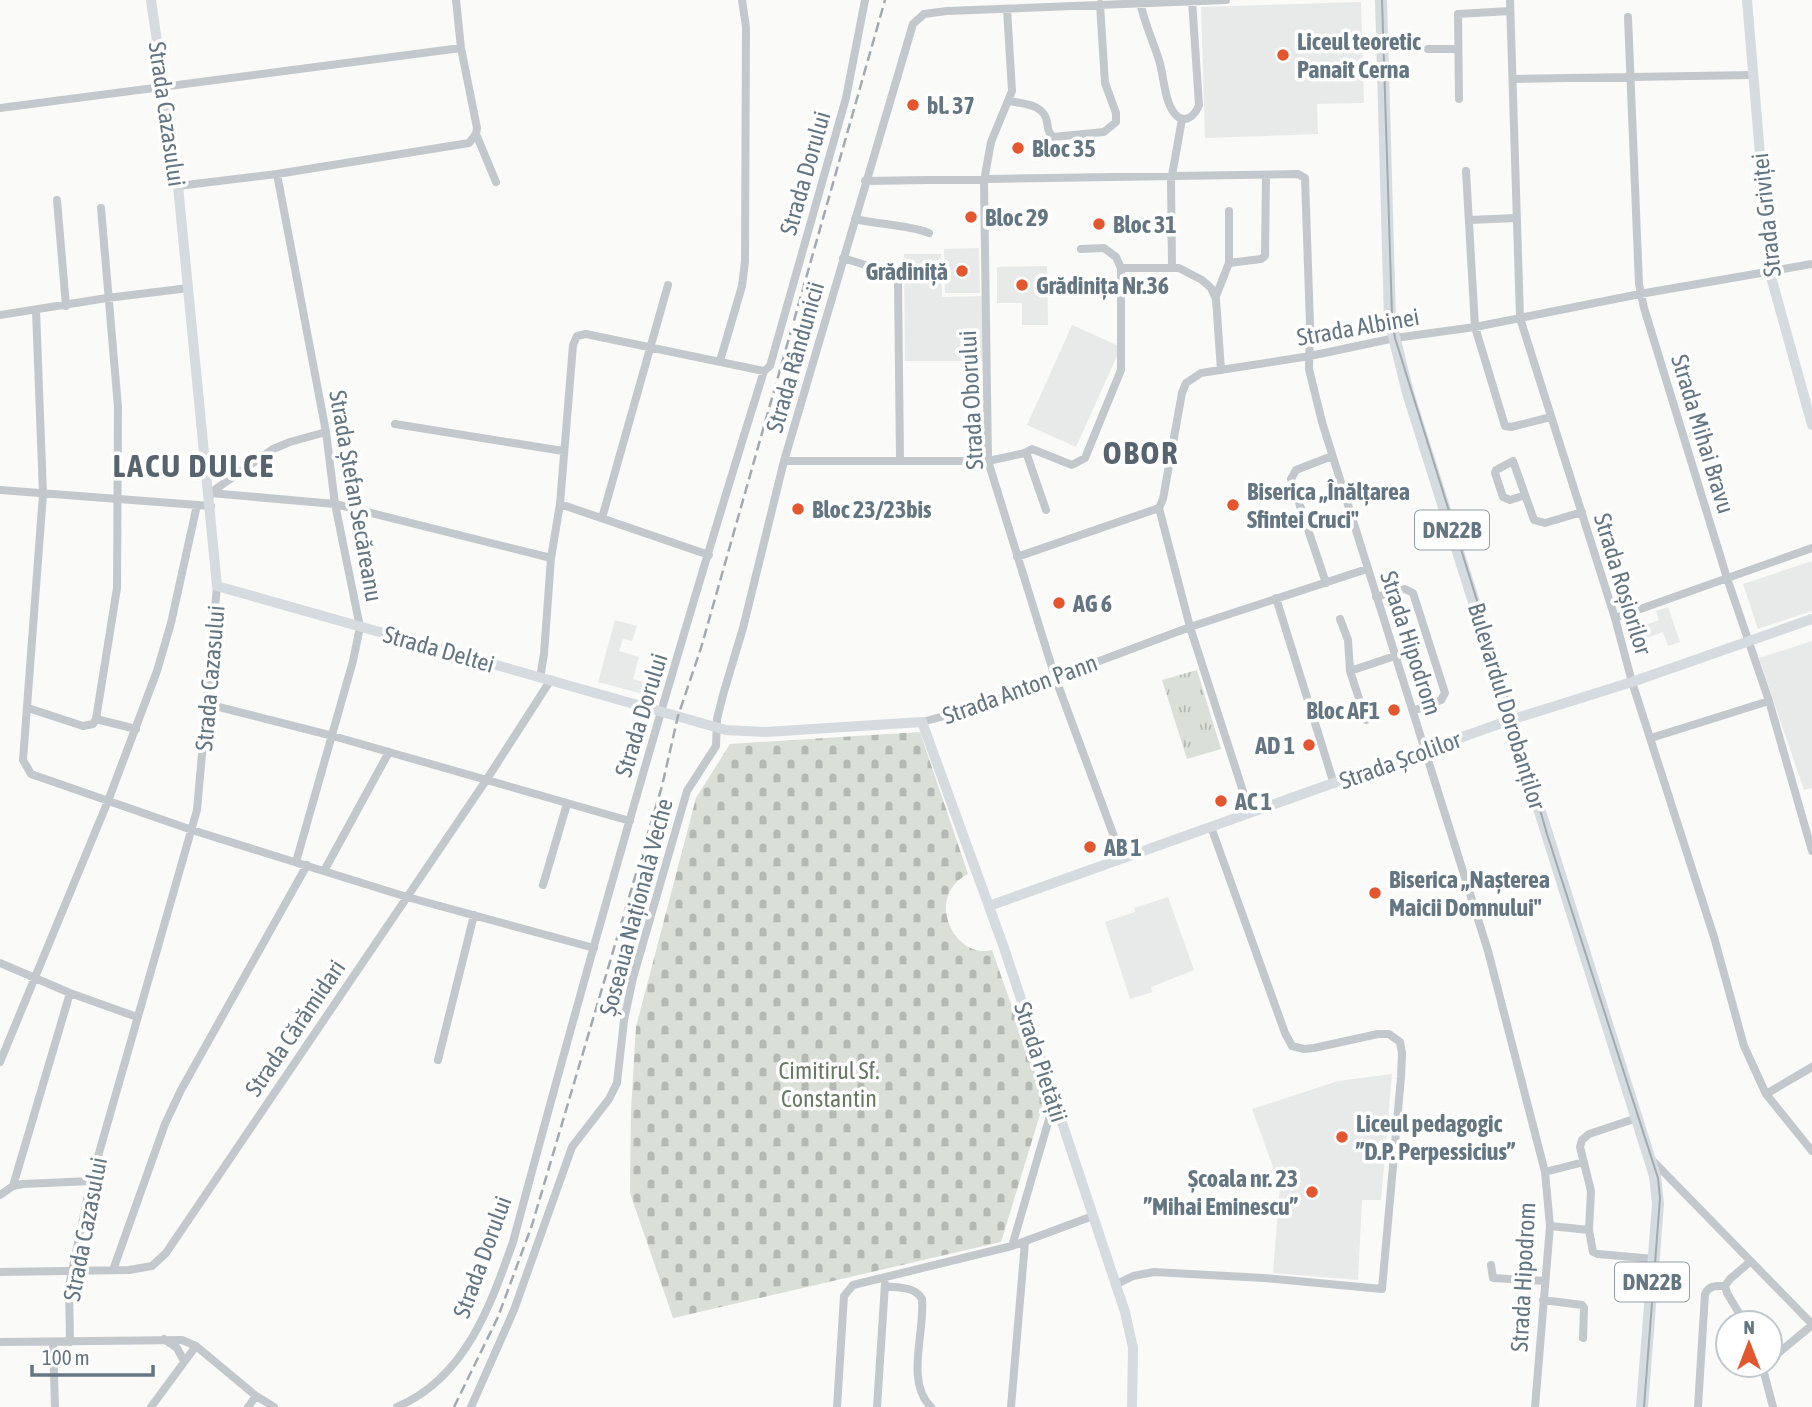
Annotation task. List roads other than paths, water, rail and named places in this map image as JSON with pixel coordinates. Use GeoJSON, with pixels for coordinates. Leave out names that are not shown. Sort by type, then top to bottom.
{"type":"FeatureCollection","features":[{"type":"Feature","properties":{"kind":"main road","name":"Bulevardul Dorobanților"},"geometry":{"type":"LineString","coordinates":[[1381,0],[1393,339],[1650,1158],[1657,1193],[1642,1407]]}},
{"type":"Feature","properties":{"kind":"street","name":"Strada Cazasului"},"geometry":{"type":"LineString","coordinates":[[70,1342],[69,1286],[92,1181],[192,830],[201,781],[217,586],[178,186],[151,0]]}},
{"type":"Feature","properties":{"kind":"street"},"geometry":{"type":"LineString","coordinates":[[456,0],[461,48],[477,134],[496,182]]}},
{"type":"Feature","properties":{"kind":"street"},"geometry":{"type":"LineString","coordinates":[[720,361],[742,285],[746,261],[746,27],[742,0]]}},
{"type":"Feature","properties":{"kind":"street","name":"Strada Dorului"},"geometry":{"type":"LineString","coordinates":[[397,1407],[435,1384],[455,1365],[474,1336],[492,1300],[513,1242],[630,821],[764,371],[770,366],[842,113],[865,0]]}},
{"type":"Feature","properties":{"kind":"street"},"geometry":{"type":"LineString","coordinates":[[1007,9],[1226,0]]}},
{"type":"Feature","properties":{"kind":"street","name":"Strada Roșiorilor"},"geometry":{"type":"LineString","coordinates":[[1510,0],[1520,318],[1714,937],[1744,1046],[1766,1094],[1812,1151]]}},
{"type":"Feature","properties":{"kind":"street","name":"Strada Griviței"},"geometry":{"type":"LineString","coordinates":[[1747,0],[1770,272],[1812,425]]}},
{"type":"Feature","properties":{"kind":"street"},"geometry":{"type":"LineString","coordinates":[[1140,2],[1171,106],[1182,119],[1196,114],[1199,106],[1192,1]]}},
{"type":"Feature","properties":{"kind":"street"},"geometry":{"type":"LineString","coordinates":[[1009,101],[1042,111],[1053,137],[1111,129],[1116,122],[1116,113],[1105,83],[1100,4]]}},
{"type":"Feature","properties":{"kind":"street","name":"Strada Rândunicii"},"geometry":{"type":"LineString","coordinates":[[716,728],[784,461],[912,27],[920,16],[935,12],[1007,9]]}},
{"type":"Feature","properties":{"kind":"street","name":"Strada Oborului"},"geometry":{"type":"LineString","coordinates":[[1007,9],[1012,79],[1009,101],[991,142],[984,181],[988,461],[1055,677],[1122,858]]}},
{"type":"Feature","properties":{"kind":"street"},"geometry":{"type":"LineString","coordinates":[[1459,99],[1458,14],[1510,11]]}},
{"type":"Feature","properties":{"kind":"street","name":"Strada Mihai Bravu"},"geometry":{"type":"LineString","coordinates":[[1628,17],[1640,294],[1727,579],[1769,701],[1812,851]]}},
{"type":"Feature","properties":{"kind":"street"},"geometry":{"type":"LineString","coordinates":[[0,108],[461,48]]}},
{"type":"Feature","properties":{"kind":"street"},"geometry":{"type":"LineString","coordinates":[[1428,49],[1458,49]]}},
{"type":"Feature","properties":{"kind":"street"},"geometry":{"type":"LineString","coordinates":[[1514,79],[1753,75]]}},
{"type":"Feature","properties":{"kind":"street"},"geometry":{"type":"LineString","coordinates":[[1172,268],[1172,177],[1182,119]]}},
{"type":"Feature","properties":{"kind":"street"},"geometry":{"type":"LineString","coordinates":[[178,186],[276,174],[462,145],[469,143],[477,134]]}},
{"type":"Feature","properties":{"kind":"street"},"geometry":{"type":"LineString","coordinates":[[1466,171],[1475,327],[1505,426],[1511,427],[1551,417]]}},
{"type":"Feature","properties":{"kind":"street","name":"Strada Ștefan Secăreanu"},"geometry":{"type":"LineString","coordinates":[[276,174],[326,432],[335,504],[360,627],[353,661],[296,862]]}},
{"type":"Feature","properties":{"kind":"street"},"geometry":{"type":"LineString","coordinates":[[865,181],[1266,175],[1265,256],[1261,260],[1229,263]]}},
{"type":"Feature","properties":{"kind":"street","name":"Strada Hipodrom"},"geometry":{"type":"LineString","coordinates":[[1266,175],[1304,176],[1306,181],[1309,369],[1332,456],[1497,983],[1545,1172],[1550,1226],[1535,1407]]}},
{"type":"Feature","properties":{"kind":"street"},"geometry":{"type":"LineString","coordinates":[[57,200],[66,306]]}},
{"type":"Feature","properties":{"kind":"street"},"geometry":{"type":"LineString","coordinates":[[29,708],[83,726],[93,724],[117,589],[118,407],[100,208]]}},
{"type":"Feature","properties":{"kind":"street"},"geometry":{"type":"LineString","coordinates":[[1221,370],[1216,296],[1229,263],[1229,211]]}},
{"type":"Feature","properties":{"kind":"street"},"geometry":{"type":"LineString","coordinates":[[1469,220],[1516,218]]}},
{"type":"Feature","properties":{"kind":"street"},"geometry":{"type":"LineString","coordinates":[[855,219],[886,226],[913,227],[929,233]]}},
{"type":"Feature","properties":{"kind":"street"},"geometry":{"type":"LineString","coordinates":[[784,461],[988,461],[1032,449],[1072,465],[1085,458],[1121,370],[1121,268],[1116,257],[1104,248],[1081,249]]}},
{"type":"Feature","properties":{"kind":"street"},"geometry":{"type":"LineString","coordinates":[[843,258],[888,272],[898,281],[900,461]]}},
{"type":"Feature","properties":{"kind":"street","name":"Strada Albinei"},"geometry":{"type":"LineString","coordinates":[[1159,508],[1163,499],[1182,393],[1186,383],[1201,373],[1475,327],[1640,294],[1812,264]]}},
{"type":"Feature","properties":{"kind":"street"},"geometry":{"type":"LineString","coordinates":[[1121,268],[1179,268],[1202,280],[1216,296]]}},
{"type":"Feature","properties":{"kind":"street"},"geometry":{"type":"LineString","coordinates":[[602,518],[668,285]]}},
{"type":"Feature","properties":{"kind":"street"},"geometry":{"type":"LineString","coordinates":[[0,315],[189,288]]}},
{"type":"Feature","properties":{"kind":"street"},"geometry":{"type":"LineString","coordinates":[[36,310],[43,494],[23,760],[31,774],[192,830],[407,897],[594,948]]}},
{"type":"Feature","properties":{"kind":"street","name":"Strada Cărămidari"},"geometry":{"type":"LineString","coordinates":[[0,1272],[113,1270],[152,1266],[166,1253],[487,779],[545,679],[544,654],[551,558],[561,504],[573,345],[577,336],[586,334],[649,346]]}},
{"type":"Feature","properties":{"kind":"street"},"geometry":{"type":"LineString","coordinates":[[649,346],[764,371]]}},
{"type":"Feature","properties":{"kind":"street"},"geometry":{"type":"LineString","coordinates":[[396,424],[563,451]]}},
{"type":"Feature","properties":{"kind":"street"},"geometry":{"type":"LineString","coordinates":[[210,493],[273,449],[326,432]]}},
{"type":"Feature","properties":{"kind":"street"},"geometry":{"type":"LineString","coordinates":[[1026,452],[1046,510]]}},
{"type":"Feature","properties":{"kind":"street"},"geometry":{"type":"LineString","coordinates":[[1326,583],[1291,479],[1296,470],[1332,456]]}},
{"type":"Feature","properties":{"kind":"street"},"geometry":{"type":"LineString","coordinates":[[1525,495],[1510,500],[1503,497],[1496,470],[1513,461],[1534,520],[1539,523],[1582,513]]}},
{"type":"Feature","properties":{"kind":"street"},"geometry":{"type":"LineString","coordinates":[[0,490],[211,506]]}},
{"type":"Feature","properties":{"kind":"street"},"geometry":{"type":"LineString","coordinates":[[210,493],[335,504],[551,558]]}},
{"type":"Feature","properties":{"kind":"street"},"geometry":{"type":"LineString","coordinates":[[561,504],[709,555]]}},
{"type":"Feature","properties":{"kind":"street"},"geometry":{"type":"LineString","coordinates":[[0,1062],[108,801],[157,671],[171,623],[197,505]]}},
{"type":"Feature","properties":{"kind":"street"},"geometry":{"type":"LineString","coordinates":[[1017,557],[1159,508],[1190,627],[1250,813]]}},
{"type":"Feature","properties":{"kind":"street"},"geometry":{"type":"LineString","coordinates":[[1615,618],[1812,548]]}},
{"type":"Feature","properties":{"kind":"street","name":"Strada Anton Pann"},"geometry":{"type":"LineString","coordinates":[[662,712],[737,732],[922,722],[974,708],[1190,627],[1367,569]]}},
{"type":"Feature","properties":{"kind":"street","name":"Strada Deltei"},"geometry":{"type":"LineString","coordinates":[[217,586],[662,712]]}},
{"type":"Feature","properties":{"kind":"street"},"geometry":{"type":"LineString","coordinates":[[1376,597],[1405,589],[1413,593],[1445,693],[1441,701],[1413,711]]}},
{"type":"Feature","properties":{"kind":"street"},"geometry":{"type":"LineString","coordinates":[[1276,598],[1334,784]]}},
{"type":"Feature","properties":{"kind":"street"},"geometry":{"type":"LineString","coordinates":[[1340,619],[1349,640],[1350,671],[1366,720]]}},
{"type":"Feature","properties":{"kind":"street","name":"Strada Școlilor"},"geometry":{"type":"LineString","coordinates":[[989,906],[1512,720],[1632,682],[1812,619]]}},
{"type":"Feature","properties":{"kind":"street"},"geometry":{"type":"LineString","coordinates":[[1350,671],[1395,656]]}},
{"type":"Feature","properties":{"kind":"street"},"geometry":{"type":"LineString","coordinates":[[1651,738],[1769,701]]}},
{"type":"Feature","properties":{"kind":"street"},"geometry":{"type":"LineString","coordinates":[[206,704],[332,736],[630,821]]}},
{"type":"Feature","properties":{"kind":"street"},"geometry":{"type":"LineString","coordinates":[[96,719],[136,729]]}},
{"type":"Feature","properties":{"kind":"street","name":"Strada Pietății"},"geometry":{"type":"LineString","coordinates":[[922,722],[989,906],[1130,1329],[1134,1369],[1132,1407]]}},
{"type":"Feature","properties":{"kind":"street","name":"Șoseaua Națională Veche"},"geometry":{"type":"LineString","coordinates":[[471,1407],[514,1310],[572,1147],[609,1099],[617,1083],[624,1020],[633,978],[687,791],[716,746],[716,728]]}},
{"type":"Feature","properties":{"kind":"street"},"geometry":{"type":"LineString","coordinates":[[324,870],[389,752]]}},
{"type":"Feature","properties":{"kind":"street"},"geometry":{"type":"LineString","coordinates":[[543,885],[568,804]]}},
{"type":"Feature","properties":{"kind":"street"},"geometry":{"type":"LineString","coordinates":[[1115,1285],[1133,1276],[1154,1272],[1264,1278],[1382,1289],[1401,1077],[1402,1053],[1399,1041],[1388,1034],[1378,1034],[1314,1048],[1292,1046],[1211,827]]}},
{"type":"Feature","properties":{"kind":"street"},"geometry":{"type":"LineString","coordinates":[[113,1270],[165,1124],[181,1090],[307,865]]}},
{"type":"Feature","properties":{"kind":"street"},"geometry":{"type":"LineString","coordinates":[[438,1060],[474,915]]}},
{"type":"Feature","properties":{"kind":"street"},"geometry":{"type":"LineString","coordinates":[[0,963],[69,993],[137,1017]]}},
{"type":"Feature","properties":{"kind":"street"},"geometry":{"type":"LineString","coordinates":[[13,1186],[69,993]]}},
{"type":"Feature","properties":{"kind":"street"},"geometry":{"type":"LineString","coordinates":[[1766,1094],[1812,1067]]}},
{"type":"Feature","properties":{"kind":"street"},"geometry":{"type":"LineString","coordinates":[[1012,1246],[1054,1102]]}},
{"type":"Feature","properties":{"kind":"street"},"geometry":{"type":"LineString","coordinates":[[1637,1118],[1590,1134],[1582,1140],[1580,1147],[1591,1191],[1591,1247],[1593,1252],[1598,1254],[1654,1259]]}},
{"type":"Feature","properties":{"kind":"street"},"geometry":{"type":"LineString","coordinates":[[1650,1158],[1812,1325],[1784,1348]]}},
{"type":"Feature","properties":{"kind":"street"},"geometry":{"type":"LineString","coordinates":[[1545,1172],[1584,1162]]}},
{"type":"Feature","properties":{"kind":"street"},"geometry":{"type":"LineString","coordinates":[[0,1195],[13,1186],[23,1184],[92,1181]]}},
{"type":"Feature","properties":{"kind":"street"},"geometry":{"type":"LineString","coordinates":[[837,1407],[844,1296],[853,1285],[885,1282],[1012,1246],[1093,1216]]}},
{"type":"Feature","properties":{"kind":"street"},"geometry":{"type":"LineString","coordinates":[[1550,1226],[1589,1230]]}},
{"type":"Feature","properties":{"kind":"street"},"geometry":{"type":"LineString","coordinates":[[1011,1407],[1025,1242]]}},
{"type":"Feature","properties":{"kind":"street"},"geometry":{"type":"LineString","coordinates":[[1725,1286],[1751,1261]]}},
{"type":"Feature","properties":{"kind":"street"},"geometry":{"type":"LineString","coordinates":[[1491,1265],[1493,1279],[1545,1281]]}},
{"type":"Feature","properties":{"kind":"street"},"geometry":{"type":"LineString","coordinates":[[877,1407],[885,1282]]}},
{"type":"Feature","properties":{"kind":"street"},"geometry":{"type":"LineString","coordinates":[[885,1282],[918,1292],[922,1299],[918,1382],[922,1397],[931,1407]]}},
{"type":"Feature","properties":{"kind":"street"},"geometry":{"type":"LineString","coordinates":[[1698,1407],[1704,1294],[1713,1286],[1725,1286]]}},
{"type":"Feature","properties":{"kind":"street"},"geometry":{"type":"LineString","coordinates":[[1725,1286],[1737,1309]]}},
{"type":"Feature","properties":{"kind":"street"},"geometry":{"type":"LineString","coordinates":[[1543,1300],[1582,1305],[1583,1338]]}},
{"type":"Feature","properties":{"kind":"street"},"geometry":{"type":"LineString","coordinates":[[164,1339],[177,1348],[184,1361]]}},
{"type":"Feature","properties":{"kind":"street"},"geometry":{"type":"LineString","coordinates":[[0,1342],[182,1340],[196,1346],[256,1396],[274,1407]]}},
{"type":"Feature","properties":{"kind":"street"},"geometry":{"type":"LineString","coordinates":[[53,1342],[55,1407]]}},
{"type":"Feature","properties":{"kind":"street"},"geometry":{"type":"LineString","coordinates":[[163,1407],[153,1404],[196,1346]]}},
{"type":"Feature","properties":{"kind":"street"},"geometry":{"type":"LineString","coordinates":[[1768,1379],[1773,1407]]}},
{"type":"Feature","properties":{"kind":"street"},"geometry":{"type":"LineString","coordinates":[[248,1407],[256,1396]]}},
{"type":"Feature","properties":{"kind":"tram line"},"geometry":{"type":"LineString","coordinates":[[1382,0],[1392,315],[1395,338],[1514,719],[1547,834],[1658,1178],[1660,1198],[1644,1407]]}},
{"type":"Feature","properties":{"kind":"railway"},"geometry":{"type":"LineString","coordinates":[[454,1407],[498,1317],[532,1225],[662,786],[678,716],[701,648],[885,0]]}},
{"type":"Feature","properties":{"kind":"place","name":"Liceul teoretic Panait Cerna"},"geometry":{"type":"Point","coordinates":[1283,55]}},
{"type":"Feature","properties":{"kind":"place","name":"bl. 37"},"geometry":{"type":"Point","coordinates":[913,105]}},
{"type":"Feature","properties":{"kind":"place","name":"Bloc 35"},"geometry":{"type":"Point","coordinates":[1018,148]}},
{"type":"Feature","properties":{"kind":"place","name":"Bloc 29"},"geometry":{"type":"Point","coordinates":[971,217]}},
{"type":"Feature","properties":{"kind":"place","name":"Bloc 31"},"geometry":{"type":"Point","coordinates":[1099,224]}},
{"type":"Feature","properties":{"kind":"place","name":"Grădiniță"},"geometry":{"type":"Point","coordinates":[962,271]}},
{"type":"Feature","properties":{"kind":"place","name":"Grădinița Nr.36"},"geometry":{"type":"Point","coordinates":[1022,285]}},
{"type":"Feature","properties":{"kind":"place","name":"Biserica „Înălțarea Sfintei Cruci\""},"geometry":{"type":"Point","coordinates":[1233,505]}},
{"type":"Feature","properties":{"kind":"place","name":"Bloc 23/23bis"},"geometry":{"type":"Point","coordinates":[798,509]}},
{"type":"Feature","properties":{"kind":"place","name":"AG 6"},"geometry":{"type":"Point","coordinates":[1059,603]}},
{"type":"Feature","properties":{"kind":"place","name":"Bloc AF1"},"geometry":{"type":"Point","coordinates":[1394,710]}},
{"type":"Feature","properties":{"kind":"place","name":"AD 1"},"geometry":{"type":"Point","coordinates":[1309,745]}},
{"type":"Feature","properties":{"kind":"place","name":"AC 1"},"geometry":{"type":"Point","coordinates":[1221,801]}},
{"type":"Feature","properties":{"kind":"place","name":"AB 1"},"geometry":{"type":"Point","coordinates":[1090,847]}},
{"type":"Feature","properties":{"kind":"place","name":"Biserica „Nașterea Maicii Domnului\""},"geometry":{"type":"Point","coordinates":[1375,893]}},
{"type":"Feature","properties":{"kind":"place","name":"Liceul pedagogic ”D.P. Perpessicius”"},"geometry":{"type":"Point","coordinates":[1342,1137]}},
{"type":"Feature","properties":{"kind":"place","name":"Școala nr. 23 ”Mihai Eminescu”"},"geometry":{"type":"Point","coordinates":[1312,1192]}},
{"type":"Feature","properties":{"kind":"district","name":"OBOR"},"geometry":{"type":"Point","coordinates":[1141,452]}},
{"type":"Feature","properties":{"kind":"district","name":"LACU DULCE"},"geometry":{"type":"Point","coordinates":[194,465]}},
{"type":"Feature","properties":{"kind":"park label","name":"Cimitirul Sf. Constantin"},"geometry":{"type":"Point","coordinates":[829,1084]}}]}
